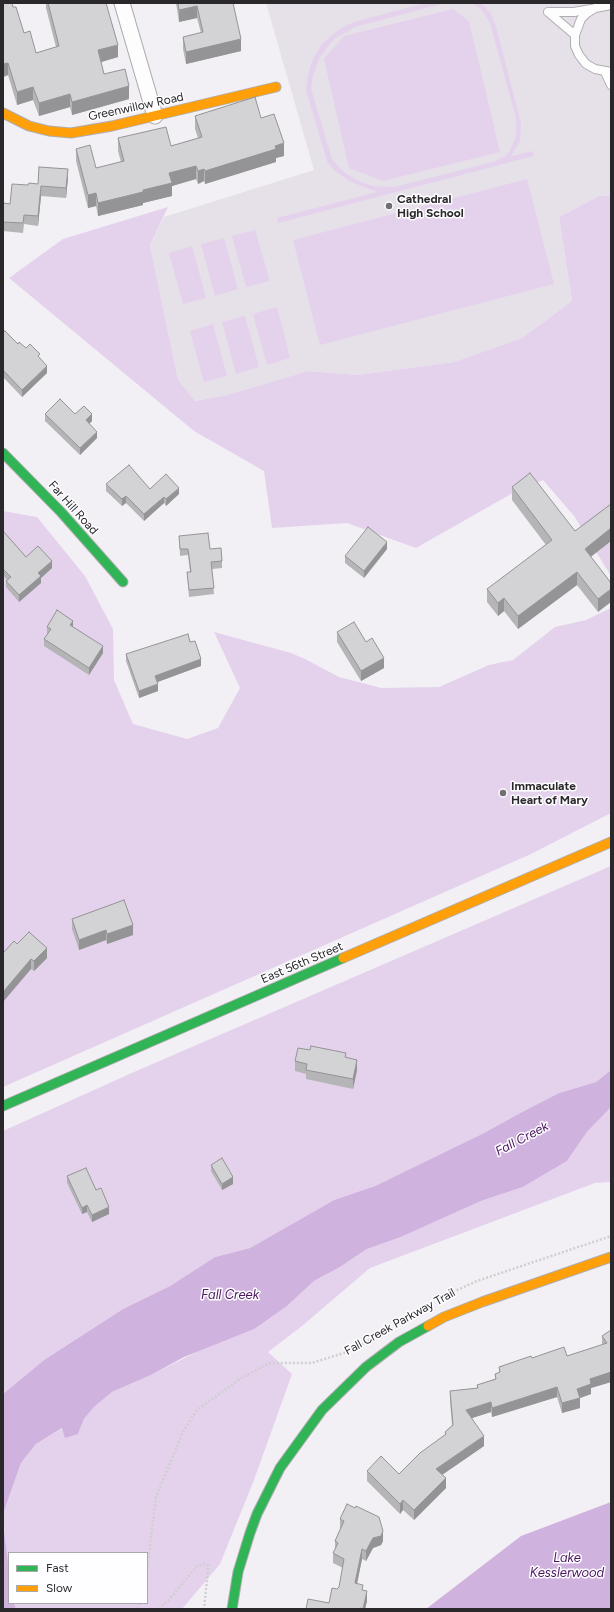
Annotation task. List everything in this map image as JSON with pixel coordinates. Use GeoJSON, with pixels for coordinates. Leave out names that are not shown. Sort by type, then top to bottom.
{"type":"FeatureCollection","features":[{"type":"Feature","properties":{"kind":"street"},"geometry":{"type":"LineString","coordinates":[[122,3],[155,116]]}},
{"type":"Feature","properties":{"kind":"street","name":"Greenwillow Road"},"geometry":{"type":"LineString","coordinates":[[3,113],[28,126],[49,131],[71,133],[155,116],[276,87]]}},
{"type":"Feature","properties":{"kind":"street","name":"Far Hill Road"},"geometry":{"type":"LineString","coordinates":[[3,453],[61,512],[123,582]]}},
{"type":"Feature","properties":{"kind":"street","name":"East 56th Street"},"geometry":{"type":"LineString","coordinates":[[3,1106],[611,842]]}},
{"type":"Feature","properties":{"kind":"street"},"geometry":{"type":"LineString","coordinates":[[232,1609],[238,1572],[250,1534],[257,1514],[280,1468],[322,1410],[366,1367],[417,1332],[454,1313],[611,1258]]}},
{"type":"Feature","properties":{"kind":"lane"},"geometry":{"type":"LineString","coordinates":[[575,35],[548,12],[574,12],[611,5]]}},
{"type":"Feature","properties":{"kind":"lane"},"geometry":{"type":"LineString","coordinates":[[595,8],[581,19],[575,35],[576,46],[579,55],[586,64],[595,69],[608,72],[611,85]]}},
{"type":"Feature","properties":{"kind":"path","name":"Fall Creek Parkway Trail"},"geometry":{"type":"LineString","coordinates":[[450,1294],[477,1281],[611,1236]]}},
{"type":"Feature","properties":{"kind":"path","name":"Fall Creek Parkway Trail"},"geometry":{"type":"LineString","coordinates":[[148,1562],[156,1497],[183,1432],[197,1410],[240,1379],[269,1363],[312,1363],[350,1351],[376,1336]]}},
{"type":"Feature","properties":{"kind":"path"},"geometry":{"type":"LineString","coordinates":[[159,1609],[168,1601],[197,1566],[206,1564],[208,1565],[208,1570],[204,1609]]}},
{"type":"Feature","properties":{"kind":"shaded area","name":"Cathedral High School"},"geometry":{"type":"Polygon","coordinates":[[[266,3],[611,3],[611,196],[599,196],[559,217],[572,301],[522,338],[454,362],[358,375],[308,371],[227,395],[194,401],[178,380],[150,245],[164,217],[314,170],[266,3]]]}},
{"type":"Feature","properties":{"kind":"shaded area"},"geometry":{"type":"Polygon","coordinates":[[[426,3],[445,3],[355,27],[334,39],[320,57],[313,75],[311,89],[332,159],[345,173],[359,181],[373,186],[394,187],[493,162],[504,157],[509,152],[516,137],[516,118],[490,23],[481,9],[471,3],[481,3],[491,14],[496,26],[521,124],[520,141],[511,156],[533,151],[534,156],[278,223],[277,218],[377,192],[349,181],[334,170],[327,161],[306,90],[308,74],[313,59],[322,44],[341,28],[357,21],[426,3]]]}},
{"type":"Feature","properties":{"kind":"shaded area"},"geometry":{"type":"Polygon","coordinates":[[[453,9],[469,21],[500,152],[383,181],[349,168],[324,59],[344,36],[453,9]]]}},
{"type":"Feature","properties":{"kind":"shaded area"},"geometry":{"type":"Polygon","coordinates":[[[527,179],[554,284],[320,345],[293,240],[527,179]]]}},
{"type":"Feature","properties":{"kind":"shaded area"},"geometry":{"type":"Polygon","coordinates":[[[599,196],[611,196],[611,576],[574,516],[543,480],[511,494],[416,548],[347,523],[272,528],[264,471],[194,431],[9,278],[63,239],[168,207],[150,245],[178,380],[195,401],[227,395],[308,371],[358,375],[454,362],[522,338],[572,301],[559,217],[599,196]]]}},
{"type":"Feature","properties":{"kind":"shaded area"},"geometry":{"type":"Polygon","coordinates":[[[255,230],[270,281],[246,287],[232,236],[255,230]]]}},
{"type":"Feature","properties":{"kind":"shaded area"},"geometry":{"type":"Polygon","coordinates":[[[224,238],[238,289],[215,296],[201,244],[224,238]]]}},
{"type":"Feature","properties":{"kind":"shaded area"},"geometry":{"type":"Polygon","coordinates":[[[192,246],[206,298],[183,304],[169,253],[192,246]]]}},
{"type":"Feature","properties":{"kind":"shaded area"},"geometry":{"type":"Polygon","coordinates":[[[277,307],[290,358],[267,365],[253,314],[277,307]]]}},
{"type":"Feature","properties":{"kind":"shaded area"},"geometry":{"type":"Polygon","coordinates":[[[245,316],[259,367],[236,374],[222,322],[245,316]]]}},
{"type":"Feature","properties":{"kind":"shaded area"},"geometry":{"type":"Polygon","coordinates":[[[213,324],[227,376],[204,382],[190,331],[213,324]]]}},
{"type":"Feature","properties":{"kind":"shaded area"},"geometry":{"type":"Polygon","coordinates":[[[3,511],[37,517],[85,576],[113,629],[114,680],[133,724],[187,739],[218,728],[240,688],[214,632],[291,653],[339,677],[381,688],[439,687],[489,665],[513,660],[555,627],[586,620],[611,608],[611,813],[531,854],[3,1087],[3,511]]]}},
{"type":"Feature","properties":{"kind":"shaded area"},"geometry":{"type":"Polygon","coordinates":[[[611,866],[611,1070],[596,1082],[559,1093],[484,1133],[375,1186],[334,1200],[250,1248],[215,1257],[170,1286],[123,1309],[44,1360],[3,1394],[3,1131],[134,1072],[611,866]]]}},
{"type":"Feature","properties":{"kind":"shaded area"},"geometry":{"type":"Polygon","coordinates":[[[611,1107],[611,1182],[595,1183],[370,1268],[302,1326],[268,1352],[292,1374],[254,1480],[220,1564],[182,1609],[16,1609],[14,1604],[148,1604],[148,1552],[8,1552],[8,1571],[3,1514],[21,1463],[36,1444],[63,1428],[78,1434],[84,1419],[94,1407],[112,1392],[151,1375],[287,1306],[314,1281],[340,1267],[367,1249],[401,1237],[481,1201],[523,1187],[567,1161],[587,1132],[611,1107]]]}},
{"type":"Feature","properties":{"kind":"water","name":"Fall Creek"},"geometry":{"type":"Polygon","coordinates":[[[611,1070],[611,1107],[587,1132],[567,1161],[523,1187],[481,1201],[401,1237],[367,1249],[340,1267],[314,1281],[287,1306],[254,1329],[184,1357],[151,1375],[112,1392],[94,1407],[84,1419],[78,1434],[65,1438],[62,1428],[36,1444],[21,1463],[3,1514],[3,1394],[44,1360],[123,1309],[170,1286],[215,1257],[250,1248],[334,1200],[375,1186],[484,1133],[559,1093],[596,1082],[611,1070]]]}},
{"type":"Feature","properties":{"kind":"water","name":"Lake Kesslerwood"},"geometry":{"type":"Polygon","coordinates":[[[611,1502],[611,1609],[426,1609],[521,1536],[611,1502]]]}},
{"type":"Feature","properties":{"kind":"water"},"geometry":{"type":"Polygon","coordinates":[[[3,1521],[8,1563],[8,1604],[14,1604],[16,1609],[3,1609],[3,1521]]]}},
{"type":"Feature","properties":{"kind":"building"},"geometry":{"type":"Polygon","coordinates":[[[3,3],[12,3],[13,7],[16,7],[24,33],[30,31],[36,53],[59,46],[48,3],[106,3],[118,45],[98,50],[104,74],[125,69],[129,86],[72,102],[70,94],[39,103],[33,87],[17,92],[8,63],[3,64],[3,3]]]}},
{"type":"Feature","properties":{"kind":"building"},"geometry":{"type":"Polygon","coordinates":[[[178,3],[233,3],[241,39],[186,52],[183,37],[203,32],[197,6],[179,10],[178,3]]]}},
{"type":"Feature","properties":{"kind":"building"},"geometry":{"type":"Polygon","coordinates":[[[255,97],[261,118],[274,114],[284,143],[275,146],[276,149],[205,171],[204,169],[198,171],[196,166],[169,173],[172,183],[143,190],[143,192],[98,203],[96,193],[88,195],[76,149],[90,145],[96,168],[124,161],[118,138],[166,127],[171,146],[202,137],[195,116],[255,97]]]}},
{"type":"Feature","properties":{"kind":"building"},"geometry":{"type":"Polygon","coordinates":[[[39,167],[68,169],[66,188],[41,186],[38,216],[24,215],[23,223],[3,222],[3,203],[10,204],[12,184],[38,184],[39,167]]]}},
{"type":"Feature","properties":{"kind":"building"},"geometry":{"type":"Polygon","coordinates":[[[5,331],[18,344],[19,342],[26,348],[30,344],[40,354],[38,356],[47,366],[22,390],[3,370],[3,333],[5,331]]]}},
{"type":"Feature","properties":{"kind":"building"},"geometry":{"type":"Polygon","coordinates":[[[60,399],[75,414],[84,406],[92,414],[86,420],[97,432],[80,448],[45,414],[60,399]]]}},
{"type":"Feature","properties":{"kind":"building"},"geometry":{"type":"Polygon","coordinates":[[[129,465],[150,489],[166,474],[179,488],[166,499],[164,497],[144,514],[126,496],[122,499],[106,484],[129,465]]]}},
{"type":"Feature","properties":{"kind":"building"},"geometry":{"type":"Polygon","coordinates":[[[530,473],[575,531],[611,504],[611,528],[585,549],[611,583],[611,589],[598,599],[577,572],[518,616],[504,598],[498,603],[487,589],[552,540],[512,487],[530,473]]]}},
{"type":"Feature","properties":{"kind":"building"},"geometry":{"type":"Polygon","coordinates":[[[368,527],[387,542],[364,571],[345,556],[368,527]]]}},
{"type":"Feature","properties":{"kind":"building"},"geometry":{"type":"Polygon","coordinates":[[[3,531],[26,557],[38,546],[52,561],[38,573],[41,576],[19,595],[6,581],[11,577],[3,569],[3,531]]]}},
{"type":"Feature","properties":{"kind":"building"},"geometry":{"type":"Polygon","coordinates":[[[208,533],[210,549],[221,548],[222,561],[211,562],[214,588],[189,590],[187,572],[191,572],[188,549],[180,549],[179,536],[208,533]]]}},
{"type":"Feature","properties":{"kind":"building"},"geometry":{"type":"Polygon","coordinates":[[[57,610],[73,621],[70,625],[103,646],[89,668],[44,639],[51,629],[47,627],[57,610]]]}},
{"type":"Feature","properties":{"kind":"building"},"geometry":{"type":"Polygon","coordinates":[[[354,622],[366,642],[372,638],[384,658],[361,671],[337,632],[354,622]]]}},
{"type":"Feature","properties":{"kind":"building"},"geometry":{"type":"Polygon","coordinates":[[[188,634],[190,642],[195,641],[201,659],[155,676],[158,684],[139,691],[126,654],[188,634]]]}},
{"type":"Feature","properties":{"kind":"building"},"geometry":{"type":"Polygon","coordinates":[[[124,900],[133,925],[107,934],[106,930],[79,940],[72,919],[124,900]]]}},
{"type":"Feature","properties":{"kind":"building"},"geometry":{"type":"Polygon","coordinates":[[[29,932],[47,948],[34,961],[31,959],[3,992],[3,953],[14,941],[17,944],[29,932]]]}},
{"type":"Feature","properties":{"kind":"building"},"geometry":{"type":"Polygon","coordinates":[[[311,1046],[346,1053],[345,1057],[357,1060],[353,1079],[306,1070],[307,1064],[295,1061],[298,1048],[310,1050],[311,1046]]]}},
{"type":"Feature","properties":{"kind":"building"},"geometry":{"type":"Polygon","coordinates":[[[222,1158],[233,1177],[222,1184],[211,1165],[222,1158]]]}},
{"type":"Feature","properties":{"kind":"building"},"geometry":{"type":"Polygon","coordinates":[[[86,1168],[96,1190],[101,1188],[109,1207],[92,1215],[87,1205],[82,1208],[67,1176],[86,1168]]]}},
{"type":"Feature","properties":{"kind":"building"},"geometry":{"type":"Polygon","coordinates":[[[611,1330],[611,1372],[590,1379],[591,1384],[577,1389],[580,1398],[562,1403],[557,1387],[492,1408],[491,1402],[466,1410],[484,1436],[436,1469],[446,1478],[414,1510],[403,1500],[400,1504],[367,1471],[381,1456],[399,1474],[420,1453],[446,1434],[445,1432],[453,1425],[450,1391],[478,1388],[477,1385],[496,1379],[495,1374],[500,1372],[499,1367],[531,1356],[532,1358],[564,1347],[567,1356],[607,1343],[602,1336],[611,1330]]]}},
{"type":"Feature","properties":{"kind":"building"},"geometry":{"type":"Polygon","coordinates":[[[347,1504],[355,1508],[356,1506],[379,1517],[383,1531],[381,1536],[373,1538],[366,1551],[362,1549],[355,1583],[363,1585],[362,1590],[367,1591],[363,1609],[306,1609],[308,1599],[329,1603],[332,1588],[337,1589],[339,1587],[344,1559],[333,1553],[338,1543],[335,1541],[344,1521],[340,1519],[347,1504]]]}},
{"type":"Feature","properties":{"kind":"traffic: fast"},"geometry":{"type":"LineString","coordinates":[[3,453],[61,512],[123,582]]}},
{"type":"Feature","properties":{"kind":"traffic: fast"},"geometry":{"type":"LineString","coordinates":[[3,1106],[343,958]]}},
{"type":"Feature","properties":{"kind":"traffic: fast"},"geometry":{"type":"LineString","coordinates":[[232,1609],[238,1572],[250,1533],[257,1514],[280,1468],[322,1410],[366,1367],[399,1342],[428,1326]]}},
{"type":"Feature","properties":{"kind":"traffic: slow"},"geometry":{"type":"LineString","coordinates":[[3,113],[29,126],[49,131],[71,133],[112,126],[276,87]]}},
{"type":"Feature","properties":{"kind":"traffic: slow"},"geometry":{"type":"LineString","coordinates":[[343,958],[611,842]]}},
{"type":"Feature","properties":{"kind":"traffic: slow"},"geometry":{"type":"LineString","coordinates":[[428,1326],[444,1317],[482,1302],[611,1257]]}},
{"type":"Feature","properties":{"kind":"place","name":"Cathedral High School"},"geometry":{"type":"Point","coordinates":[389,206]}},
{"type":"Feature","properties":{"kind":"place","name":"Immaculate Heart of Mary"},"geometry":{"type":"Point","coordinates":[503,793]}}]}
